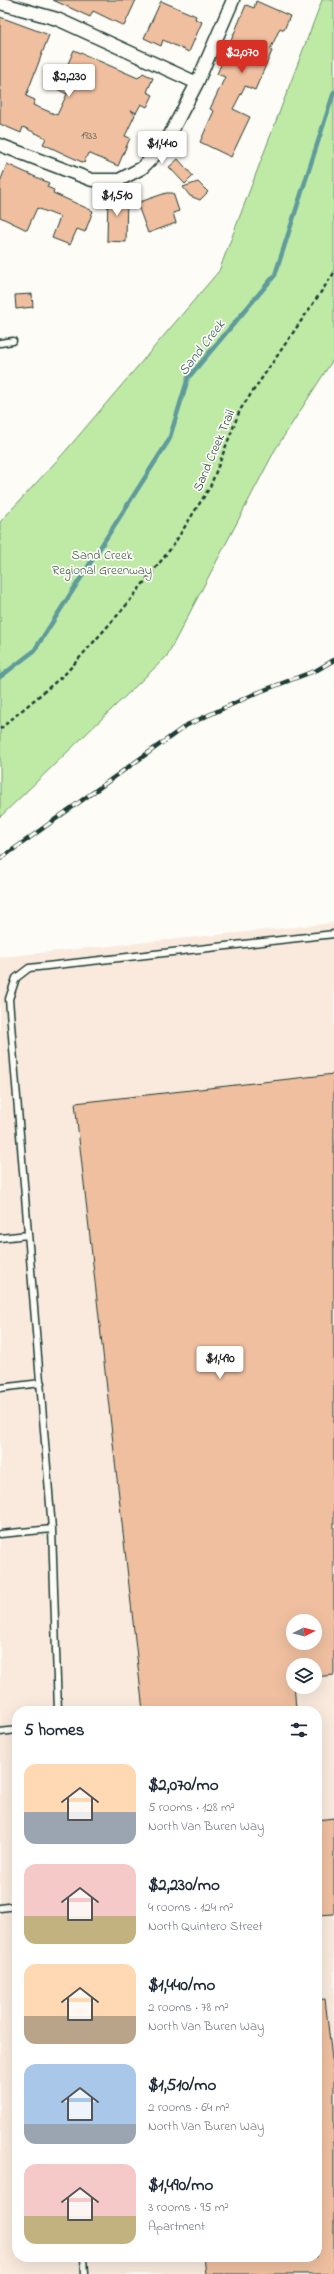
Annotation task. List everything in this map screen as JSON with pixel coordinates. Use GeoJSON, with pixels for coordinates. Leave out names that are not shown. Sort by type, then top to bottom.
{"type":"FeatureCollection","features":[{"type":"Feature","properties":{"kind":"street"},"geometry":{"type":"LineString","coordinates":[[0,145],[92,180],[119,180],[142,168],[164,146],[197,83],[233,0]]}},
{"type":"Feature","properties":{"kind":"street"},"geometry":{"type":"LineString","coordinates":[[0,2],[57,19],[197,83]]}},
{"type":"Feature","properties":{"kind":"lane"},"geometry":{"type":"LineString","coordinates":[[0,343],[13,341]]}},
{"type":"Feature","properties":{"kind":"lane"},"geometry":{"type":"LineString","coordinates":[[58,1706],[52,1529],[9,1000],[16,978],[29,968],[334,934]]}},
{"type":"Feature","properties":{"kind":"lane"},"geometry":{"type":"LineString","coordinates":[[0,1238],[28,1235]]}},
{"type":"Feature","properties":{"kind":"lane"},"geometry":{"type":"LineString","coordinates":[[0,1388],[40,1383]]}},
{"type":"Feature","properties":{"kind":"lane"},"geometry":{"type":"LineString","coordinates":[[0,1534],[52,1529]]}},
{"type":"Feature","properties":{"kind":"lane"},"geometry":{"type":"LineString","coordinates":[[0,1732],[12,1731]]}},
{"type":"Feature","properties":{"kind":"lane"},"geometry":{"type":"LineString","coordinates":[[0,1908],[12,1907]]}},
{"type":"Feature","properties":{"kind":"lane"},"geometry":{"type":"LineString","coordinates":[[84,2262],[85,2274]]}},
{"type":"Feature","properties":{"kind":"path","name":"Sand Creek Trail"},"geometry":{"type":"LineString","coordinates":[[0,729],[66,672],[124,608],[172,547],[210,487],[240,410],[334,273]]}},
{"type":"Feature","properties":{"kind":"shaded area"},"geometry":{"type":"Polygon","coordinates":[[[334,923],[334,2274],[0,2274],[0,957],[334,923]]]}},
{"type":"Feature","properties":{"kind":"green space","name":"Sand Creek Regional Greenway"},"geometry":{"type":"Polygon","coordinates":[[[322,0],[334,0],[334,358],[275,450],[167,656],[0,817],[0,522],[63,454],[219,271],[322,0]]]}},
{"type":"Feature","properties":{"kind":"building"},"geometry":{"type":"Polygon","coordinates":[[[53,0],[136,0],[124,26],[93,11],[90,17],[53,0]]]}},
{"type":"Feature","properties":{"kind":"building"},"geometry":{"type":"Polygon","coordinates":[[[161,1],[196,16],[195,19],[202,22],[189,52],[163,40],[161,46],[144,38],[161,1]]]}},
{"type":"Feature","properties":{"kind":"building"},"geometry":{"type":"Polygon","coordinates":[[[256,1],[290,16],[284,30],[280,28],[255,90],[245,86],[233,109],[250,117],[231,157],[200,142],[214,111],[210,109],[225,77],[217,74],[246,5],[254,8],[256,1]]]}},
{"type":"Feature","properties":{"kind":"building"},"geometry":{"type":"Polygon","coordinates":[[[0,17],[49,35],[26,96],[35,100],[33,105],[57,115],[67,94],[57,89],[74,50],[138,78],[143,73],[153,78],[147,92],[153,95],[147,107],[141,104],[136,113],[131,110],[135,115],[125,136],[130,138],[118,166],[88,153],[84,163],[43,144],[46,138],[23,127],[21,133],[0,124],[0,17]]]}},
{"type":"Feature","properties":{"kind":"building"},"geometry":{"type":"Polygon","coordinates":[[[178,159],[193,176],[185,184],[169,167],[178,159]]]}},
{"type":"Feature","properties":{"kind":"building"},"geometry":{"type":"Polygon","coordinates":[[[7,164],[49,183],[47,187],[54,190],[53,193],[93,211],[85,232],[77,229],[70,245],[52,238],[60,217],[37,208],[27,230],[0,217],[0,182],[7,164]]]}},
{"type":"Feature","properties":{"kind":"building"},"geometry":{"type":"Polygon","coordinates":[[[198,182],[208,192],[200,200],[190,196],[183,187],[198,182]]]}},
{"type":"Feature","properties":{"kind":"building"},"geometry":{"type":"Polygon","coordinates":[[[108,192],[127,193],[126,242],[107,241],[108,192]]]}},
{"type":"Feature","properties":{"kind":"building"},"geometry":{"type":"Polygon","coordinates":[[[166,193],[173,193],[179,211],[173,213],[176,223],[148,233],[137,203],[166,193]]]}},
{"type":"Feature","properties":{"kind":"building"},"geometry":{"type":"Polygon","coordinates":[[[32,294],[33,307],[16,309],[15,295],[32,294]]]}},
{"type":"Feature","properties":{"kind":"building"},"geometry":{"type":"Polygon","coordinates":[[[334,1074],[334,1675],[322,1676],[322,1658],[286,1658],[286,1694],[295,1694],[296,1706],[142,1706],[75,1103],[334,1074]]]}},
{"type":"Feature","properties":{"kind":"building"},"geometry":{"type":"Polygon","coordinates":[[[334,1818],[334,1914],[322,1915],[322,1819],[334,1818]]]}},
{"type":"Feature","properties":{"kind":"building"},"geometry":{"type":"Polygon","coordinates":[[[322,1999],[325,1999],[334,2076],[334,2274],[206,2274],[205,2262],[322,2262],[322,1999]]]}},
{"type":"Feature","properties":{"kind":"waterway","name":"Sand Creek"},"geometry":{"type":"LineString","coordinates":[[0,677],[34,651],[169,440],[188,378],[275,275],[334,92]]}},
{"type":"Feature","properties":{"kind":"railway"},"geometry":{"type":"LineString","coordinates":[[0,859],[187,725],[259,692],[317,670],[334,660]]}}]}
